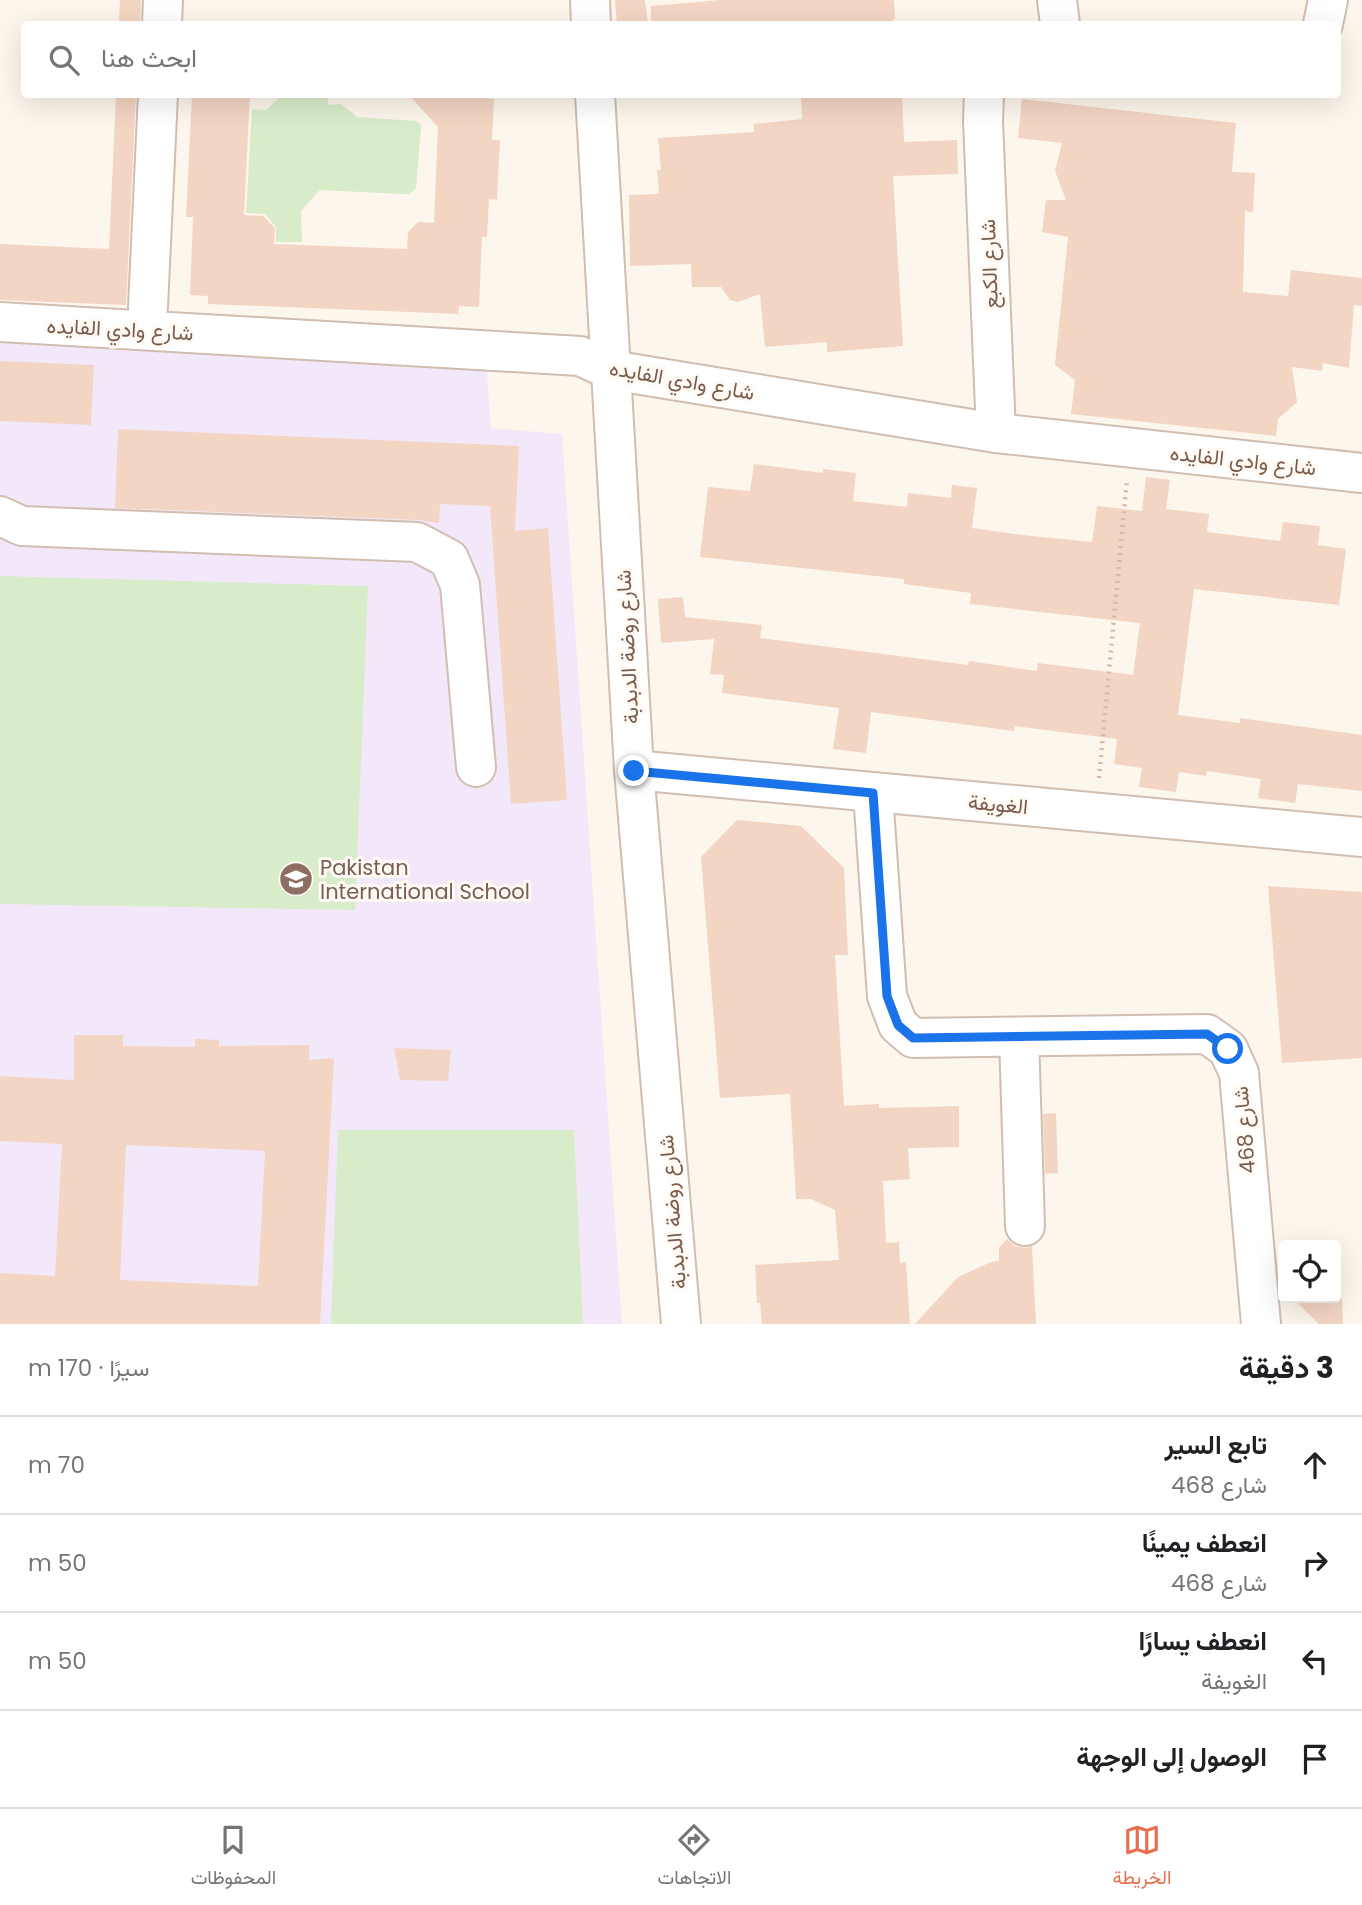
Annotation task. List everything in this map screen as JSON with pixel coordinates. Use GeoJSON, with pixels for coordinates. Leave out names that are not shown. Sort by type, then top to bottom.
{"type":"FeatureCollection","features":[{"type":"Feature","properties":{"kind":"street"},"geometry":{"type":"LineString","coordinates":[[162,21],[163,0]]}},
{"type":"Feature","properties":{"kind":"street"},"geometry":{"type":"LineString","coordinates":[[590,0],[591,21]]}},
{"type":"Feature","properties":{"kind":"street"},"geometry":{"type":"LineString","coordinates":[[1057,0],[1060,21]]}},
{"type":"Feature","properties":{"kind":"street"},"geometry":{"type":"LineString","coordinates":[[1324,21],[1328,0]]}},
{"type":"Feature","properties":{"kind":"street"},"geometry":{"type":"LineString","coordinates":[[148,307],[158,98]]}},
{"type":"Feature","properties":{"kind":"street","name":"شارع روضة الدبدبة"},"geometry":{"type":"LineString","coordinates":[[595,98],[634,771],[681,1324]]}},
{"type":"Feature","properties":{"kind":"street","name":"شارع الكبع"},"geometry":{"type":"LineString","coordinates":[[984,98],[996,433]]}},
{"type":"Feature","properties":{"kind":"street","name":"شارع وادي الفايده"},"geometry":{"type":"LineString","coordinates":[[0,322],[580,356],[611,370],[996,433],[1362,473]]}},
{"type":"Feature","properties":{"kind":"street"},"geometry":{"type":"LineString","coordinates":[[0,516],[22,526],[417,542],[449,559],[460,585],[476,767]]}},
{"type":"Feature","properties":{"kind":"street","name":"الغويفة"},"geometry":{"type":"LineString","coordinates":[[634,771],[1362,837]]}},
{"type":"Feature","properties":{"kind":"street","name":"شارع 468"},"geometry":{"type":"LineString","coordinates":[[873,793],[887,996],[898,1025],[913,1038],[1207,1034],[1228,1049],[1238,1073],[1261,1324]]}},
{"type":"Feature","properties":{"kind":"street"},"geometry":{"type":"LineString","coordinates":[[1019,1037],[1025,1226]]}},
{"type":"Feature","properties":{"kind":"path"},"geometry":{"type":"LineString","coordinates":[[1096,813],[1130,448]]}},
{"type":"Feature","properties":{"kind":"shaded area","name":"Pakistan International School"},"geometry":{"type":"Polygon","coordinates":[[[0,340],[486,362],[491,428],[562,434],[622,1324],[0,1324],[0,340]]]}},
{"type":"Feature","properties":{"kind":"green space"},"geometry":{"type":"Polygon","coordinates":[[[279,98],[328,98],[328,105],[341,104],[357,117],[416,121],[421,125],[421,129],[416,188],[409,194],[320,190],[301,211],[302,242],[276,242],[276,227],[265,214],[246,213],[252,109],[266,110],[279,98]]]}},
{"type":"Feature","properties":{"kind":"green space"},"geometry":{"type":"Polygon","coordinates":[[[0,576],[368,586],[355,910],[0,904],[0,576]]]}},
{"type":"Feature","properties":{"kind":"green space"},"geometry":{"type":"Polygon","coordinates":[[[338,1130],[574,1130],[583,1324],[331,1324],[338,1130]]]}},
{"type":"Feature","properties":{"kind":"building"},"geometry":{"type":"Polygon","coordinates":[[[120,0],[141,0],[140,21],[119,21],[120,0]]]}},
{"type":"Feature","properties":{"kind":"building"},"geometry":{"type":"Polygon","coordinates":[[[615,0],[645,0],[648,21],[617,21],[615,0]]]}},
{"type":"Feature","properties":{"kind":"building"},"geometry":{"type":"Polygon","coordinates":[[[721,0],[894,0],[895,19],[651,21],[651,6],[721,0]]]}},
{"type":"Feature","properties":{"kind":"building"},"geometry":{"type":"Polygon","coordinates":[[[116,98],[136,98],[126,305],[0,300],[0,244],[109,249],[116,98]]]}},
{"type":"Feature","properties":{"kind":"building"},"geometry":{"type":"Polygon","coordinates":[[[192,98],[250,98],[244,215],[263,216],[275,228],[274,244],[407,249],[408,232],[418,222],[434,223],[438,127],[412,98],[494,99],[492,140],[500,140],[497,200],[489,199],[487,237],[482,237],[479,307],[459,306],[458,314],[208,304],[208,296],[190,295],[193,217],[186,217],[192,98]]]}},
{"type":"Feature","properties":{"kind":"building"},"geometry":{"type":"Polygon","coordinates":[[[801,98],[902,98],[904,142],[957,140],[958,174],[893,176],[903,346],[827,352],[827,342],[765,347],[760,294],[738,302],[730,300],[721,287],[692,287],[691,264],[630,266],[629,195],[659,194],[657,170],[661,170],[658,138],[754,132],[754,124],[802,119],[801,98]]]}},
{"type":"Feature","properties":{"kind":"building"},"geometry":{"type":"Polygon","coordinates":[[[1022,99],[1236,123],[1232,172],[1255,173],[1253,212],[1245,211],[1243,292],[1288,296],[1291,270],[1362,278],[1362,306],[1354,305],[1349,368],[1323,363],[1322,371],[1292,367],[1297,402],[1278,419],[1276,436],[1071,414],[1075,380],[1055,365],[1068,237],[1042,232],[1046,200],[1066,200],[1055,171],[1062,143],[1018,138],[1022,99]]]}},
{"type":"Feature","properties":{"kind":"building"},"geometry":{"type":"Polygon","coordinates":[[[0,361],[94,365],[91,425],[0,421],[0,361]]]}},
{"type":"Feature","properties":{"kind":"building"},"geometry":{"type":"Polygon","coordinates":[[[118,429],[519,446],[515,531],[548,528],[567,800],[511,804],[490,506],[440,504],[439,523],[115,508],[118,429]]]}},
{"type":"Feature","properties":{"kind":"building"},"geometry":{"type":"Polygon","coordinates":[[[754,464],[823,473],[823,469],[856,473],[853,501],[907,507],[908,493],[951,498],[952,485],[977,488],[972,528],[1022,535],[1092,542],[1097,506],[1142,511],[1146,477],[1170,480],[1166,509],[1209,514],[1207,532],[1280,541],[1283,522],[1320,526],[1318,545],[1346,549],[1339,605],[1194,589],[1178,715],[1240,723],[1240,718],[1362,735],[1362,791],[1298,784],[1295,803],[1258,798],[1261,779],[1207,771],[1206,776],[1179,772],[1176,792],[1139,787],[1142,768],[1114,764],[1117,739],[1015,726],[1014,731],[871,712],[866,753],[833,749],[839,708],[722,693],[724,675],[710,674],[714,639],[661,643],[658,599],[683,597],[685,617],[762,625],[760,638],[968,665],[969,661],[1037,671],[1038,663],[1133,675],[1140,623],[970,604],[971,593],[904,584],[904,579],[700,557],[708,487],[750,491],[754,464]]]}},
{"type":"Feature","properties":{"kind":"building"},"geometry":{"type":"Polygon","coordinates":[[[737,820],[801,826],[844,868],[848,955],[835,955],[844,1106],[959,1106],[959,1147],[908,1148],[910,1179],[883,1181],[886,1243],[899,1242],[900,1263],[906,1262],[910,1324],[762,1324],[760,1303],[757,1303],[755,1265],[839,1260],[835,1210],[811,1199],[796,1199],[790,1094],[720,1098],[701,857],[737,820]]]}},
{"type":"Feature","properties":{"kind":"building"},"geometry":{"type":"Polygon","coordinates":[[[1268,886],[1362,892],[1362,1058],[1282,1063],[1268,886]]]}},
{"type":"Feature","properties":{"kind":"building"},"geometry":{"type":"Polygon","coordinates":[[[74,1035],[123,1035],[123,1046],[195,1047],[195,1039],[219,1040],[219,1046],[309,1045],[309,1060],[334,1058],[320,1324],[0,1324],[0,1273],[55,1276],[62,1144],[0,1141],[0,1076],[74,1080],[74,1035]],[[126,1145],[120,1280],[258,1286],[265,1151],[126,1145]]]}},
{"type":"Feature","properties":{"kind":"building"},"geometry":{"type":"Polygon","coordinates":[[[394,1048],[451,1050],[448,1081],[400,1080],[394,1048]]]}},
{"type":"Feature","properties":{"kind":"building"},"geometry":{"type":"Polygon","coordinates":[[[1056,1113],[1058,1173],[1045,1174],[1043,1114],[1056,1113]]]}},
{"type":"Feature","properties":{"kind":"building"},"geometry":{"type":"Polygon","coordinates":[[[1007,1239],[1015,1246],[1032,1246],[1036,1324],[915,1324],[958,1277],[999,1261],[999,1248],[1007,1239]]]}},
{"type":"Feature","properties":{"kind":"building"},"geometry":{"type":"Polygon","coordinates":[[[1342,1298],[1343,1324],[1319,1324],[1297,1303],[1341,1303],[1342,1298]]]}},
{"type":"Feature","properties":{"kind":"place","name":"Pakistan International School"},"geometry":{"type":"Point","coordinates":[296,879]}},
{"type":"Feature","properties":{"kind":"route"},"geometry":{"type":"LineString","coordinates":[[634,771],[873,793],[887,996],[898,1025],[913,1038],[1207,1034],[1228,1049]]}}]}
